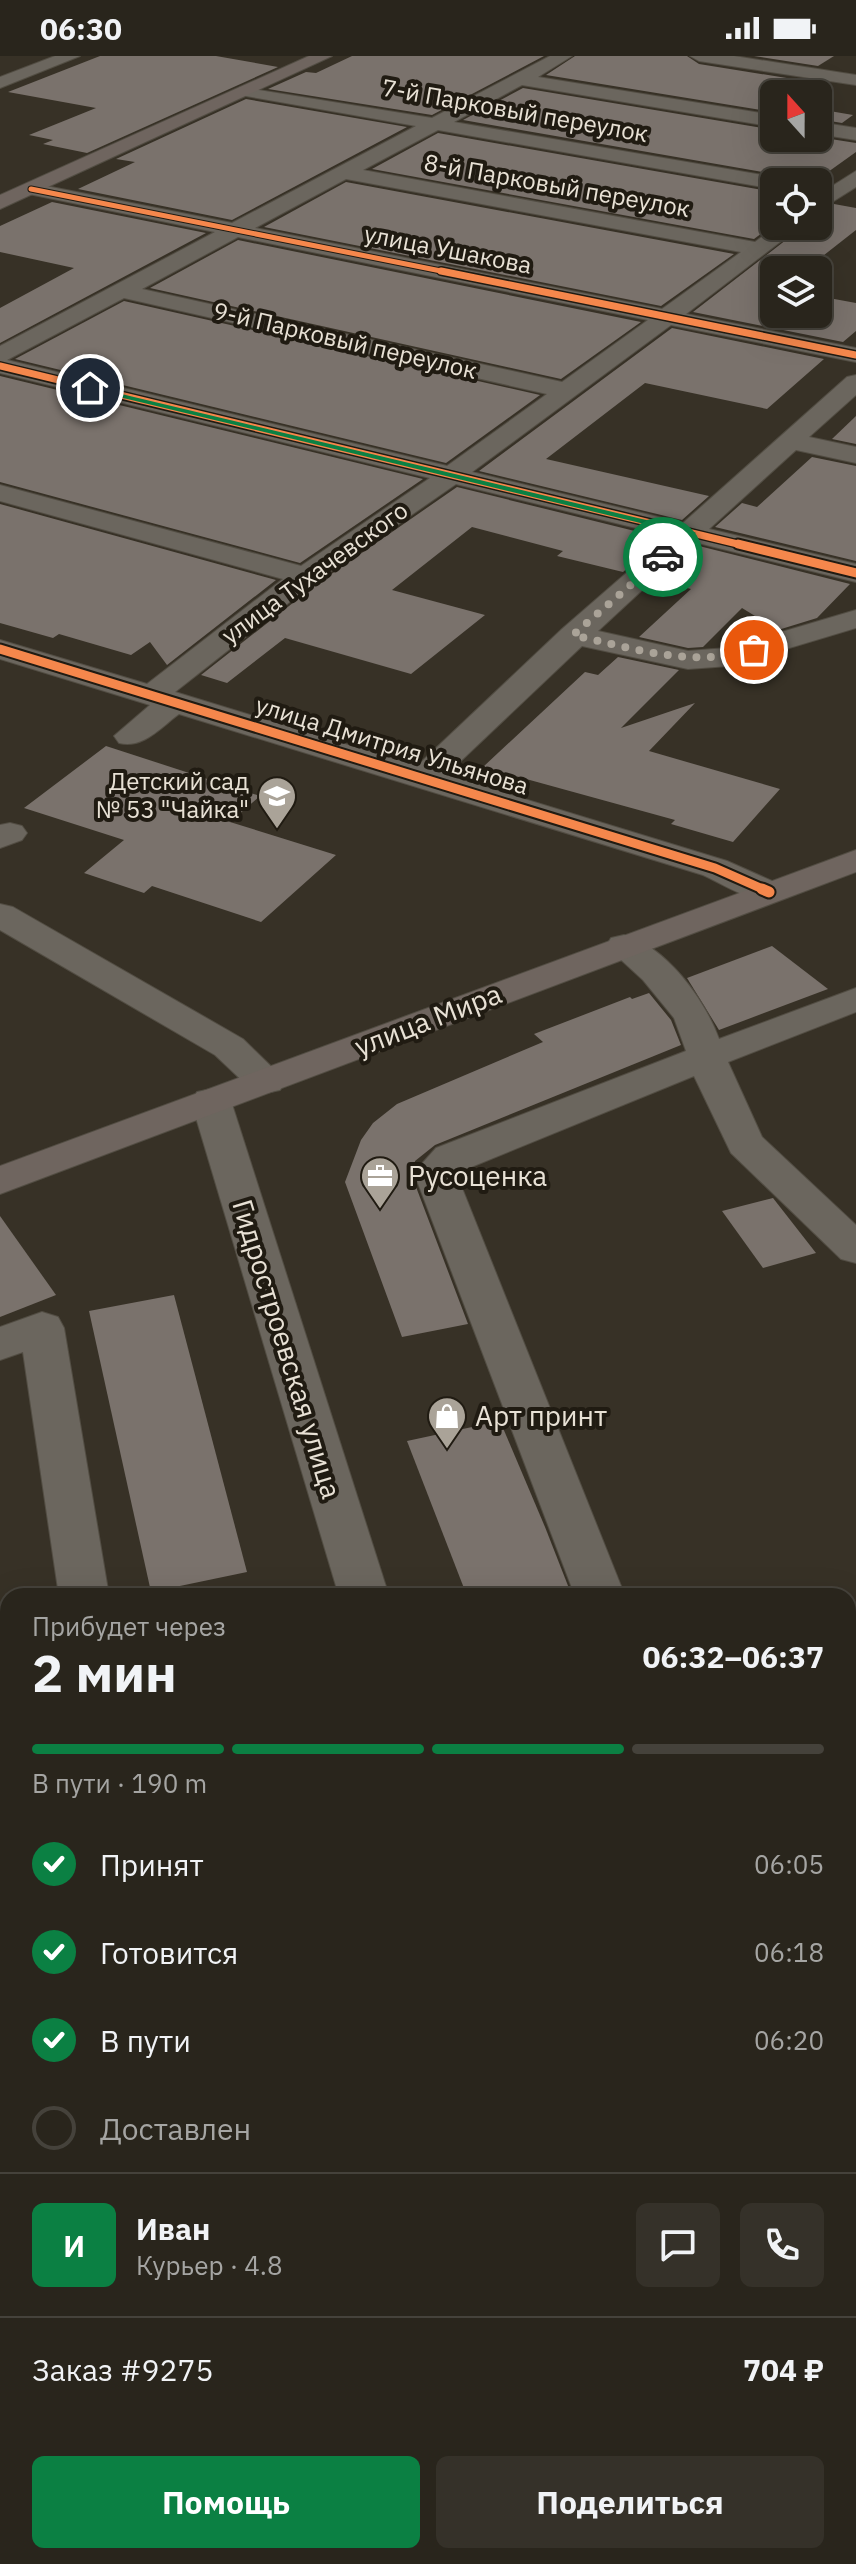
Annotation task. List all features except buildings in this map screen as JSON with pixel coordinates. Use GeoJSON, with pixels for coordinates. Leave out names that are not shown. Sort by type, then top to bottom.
{"type":"FeatureCollection","features":[{"type":"Feature","properties":{"kind":"main road"},"geometry":{"type":"LineString","coordinates":[[0,203],[323,56]]}},
{"type":"Feature","properties":{"kind":"main road"},"geometry":{"type":"LineString","coordinates":[[0,183],[31,189]]}},
{"type":"Feature","properties":{"kind":"main road","name":"улица Мира"},"geometry":{"type":"LineString","coordinates":[[0,1181],[856,860]]}},
{"type":"Feature","properties":{"kind":"street"},"geometry":{"type":"LineString","coordinates":[[0,83],[71,56]]}},
{"type":"Feature","properties":{"kind":"street"},"geometry":{"type":"LineString","coordinates":[[0,355],[563,56]]}},
{"type":"Feature","properties":{"kind":"street"},"geometry":{"type":"LineString","coordinates":[[699,56],[856,80]]}},
{"type":"Feature","properties":{"kind":"street"},"geometry":{"type":"LineString","coordinates":[[520,79],[760,119]]}},
{"type":"Feature","properties":{"kind":"street","name":"7-й Парковый переулок"},"geometry":{"type":"LineString","coordinates":[[246,91],[760,181]]}},
{"type":"Feature","properties":{"kind":"street"},"geometry":{"type":"LineString","coordinates":[[832,130],[856,134]]}},
{"type":"Feature","properties":{"kind":"street","name":"8-й Парковый переулок"},"geometry":{"type":"LineString","coordinates":[[344,173],[760,249]]}},
{"type":"Feature","properties":{"kind":"street"},"geometry":{"type":"LineString","coordinates":[[832,191],[856,177]]}},
{"type":"Feature","properties":{"kind":"street","name":"улица Ушакова"},"geometry":{"type":"LineString","coordinates":[[31,189],[856,355]]}},
{"type":"Feature","properties":{"kind":"street"},"geometry":{"type":"LineString","coordinates":[[832,196],[856,197]]}},
{"type":"Feature","properties":{"kind":"street","name":"улица Тухачевского"},"geometry":{"type":"LineString","coordinates":[[130,736],[163,699],[305,576],[452,475],[772,240]]}},
{"type":"Feature","properties":{"kind":"street","name":"9-й Парковый переулок"},"geometry":{"type":"LineString","coordinates":[[122,291],[568,391]]}},
{"type":"Feature","properties":{"kind":"street"},"geometry":{"type":"LineString","coordinates":[[0,366],[856,573]]}},
{"type":"Feature","properties":{"kind":"street"},"geometry":{"type":"LineString","coordinates":[[423,779],[573,635],[692,533],[856,382]]}},
{"type":"Feature","properties":{"kind":"street"},"geometry":{"type":"LineString","coordinates":[[790,441],[856,455]]}},
{"type":"Feature","properties":{"kind":"street"},"geometry":{"type":"LineString","coordinates":[[0,493],[305,576]]}},
{"type":"Feature","properties":{"kind":"street"},"geometry":{"type":"LineString","coordinates":[[573,635],[688,660],[729,657],[856,619]]}},
{"type":"Feature","properties":{"kind":"street","name":"улица Дмитрия Ульянова"},"geometry":{"type":"LineString","coordinates":[[0,649],[715,868],[769,892]]}},
{"type":"Feature","properties":{"kind":"street"},"geometry":{"type":"LineString","coordinates":[[0,915],[229,1047],[266,1081]]}},
{"type":"Feature","properties":{"kind":"street"},"geometry":{"type":"LineString","coordinates":[[624,946],[656,972],[692,1016],[745,1144],[856,1249]]}},
{"type":"Feature","properties":{"kind":"street"},"geometry":{"type":"LineString","coordinates":[[597,1588],[437,1178],[439,1167],[450,1157],[856,999]]}},
{"type":"Feature","properties":{"kind":"street","name":"Гидростроевская улица"},"geometry":{"type":"LineString","coordinates":[[211,1101],[362,1588]]}},
{"type":"Feature","properties":{"kind":"street"},"geometry":{"type":"LineString","coordinates":[[0,1344],[42,1328],[83,1588]]}},
{"type":"Feature","properties":{"kind":"cycle path"},"geometry":{"type":"LineString","coordinates":[[31,189],[856,355]]}},
{"type":"Feature","properties":{"kind":"cycle path"},"geometry":{"type":"LineString","coordinates":[[0,366],[856,573]]}},
{"type":"Feature","properties":{"kind":"cycle path"},"geometry":{"type":"LineString","coordinates":[[0,649],[715,868],[769,892]]}},
{"type":"Feature","properties":{"kind":"way so far"},"geometry":{"type":"LineString","coordinates":[[663,557],[573,635],[688,660],[729,657],[754,650]]}},
{"type":"Feature","properties":{"kind":"place","name":"Детский сад № 53 \"Чайка\""},"geometry":{"type":"Point","coordinates":[277,830]}},
{"type":"Feature","properties":{"kind":"place","name":"Русоценка"},"geometry":{"type":"Point","coordinates":[380,1210]}},
{"type":"Feature","properties":{"kind":"place","name":"Арт принт"},"geometry":{"type":"Point","coordinates":[447,1450]}},
{"type":"Feature","properties":{"kind":"route"},"geometry":{"type":"LineString","coordinates":[[90,388],[692,533],[663,557]]}}]}
